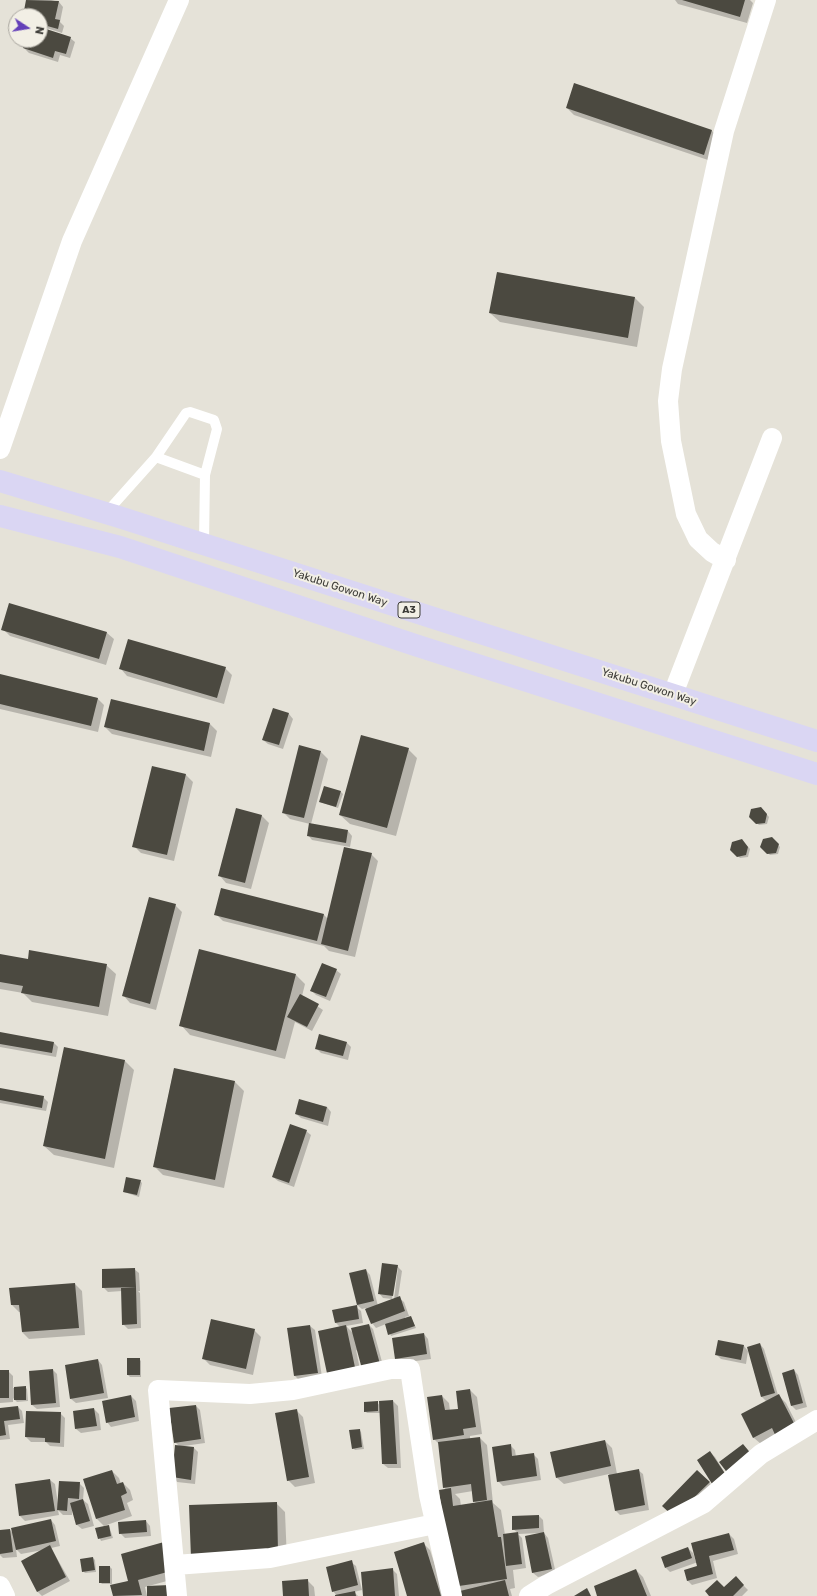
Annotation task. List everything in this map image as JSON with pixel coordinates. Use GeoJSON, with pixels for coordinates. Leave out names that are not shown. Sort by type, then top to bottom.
{"type":"FeatureCollection","features":[{"type":"Feature","properties":{"kind":"highway","name":"Yakubu Gowon Way"},"geometry":{"type":"LineString","coordinates":[[0,481],[204,544],[817,741]]}},
{"type":"Feature","properties":{"kind":"highway"},"geometry":{"type":"LineString","coordinates":[[0,516],[120,547],[570,695],[817,774]]}},
{"type":"Feature","properties":{"kind":"highway"},"geometry":{"type":"LineString","coordinates":[[570,695],[578,664]]}},
{"type":"Feature","properties":{"kind":"street"},"geometry":{"type":"LineString","coordinates":[[0,449],[72,241],[179,0]]}},
{"type":"Feature","properties":{"kind":"street"},"geometry":{"type":"LineString","coordinates":[[726,560],[712,552],[698,539],[686,514],[671,441],[668,401],[672,369],[724,131],[766,0]]}},
{"type":"Feature","properties":{"kind":"street"},"geometry":{"type":"LineString","coordinates":[[673,694],[772,438]]}},
{"type":"Feature","properties":{"kind":"street"},"geometry":{"type":"LineString","coordinates":[[177,1596],[176,1565],[158,1390],[250,1394],[293,1390],[391,1369],[410,1369],[429,1495],[452,1596]]}},
{"type":"Feature","properties":{"kind":"street"},"geometry":{"type":"LineString","coordinates":[[529,1596],[548,1584],[704,1503],[761,1454],[817,1420]]}},
{"type":"Feature","properties":{"kind":"street"},"geometry":{"type":"LineString","coordinates":[[176,1565],[270,1558],[435,1524]]}},
{"type":"Feature","properties":{"kind":"street"},"geometry":{"type":"LineString","coordinates":[[0,1586],[6,1596]]}},
{"type":"Feature","properties":{"kind":"lane"},"geometry":{"type":"LineString","coordinates":[[106,513],[156,457],[186,413],[190,412],[214,420],[217,429],[205,475],[204,544]]}},
{"type":"Feature","properties":{"kind":"lane"},"geometry":{"type":"LineString","coordinates":[[156,457],[205,475]]}},
{"type":"Feature","properties":{"kind":"building"},"geometry":{"type":"Polygon","coordinates":[[[26,0],[59,1],[55,19],[60,20],[58,29],[48,26],[48,8],[24,8],[26,0]]]}},
{"type":"Feature","properties":{"kind":"building"},"geometry":{"type":"Polygon","coordinates":[[[682,0],[745,0],[740,17],[682,0]]]}},
{"type":"Feature","properties":{"kind":"building"},"geometry":{"type":"Polygon","coordinates":[[[48,30],[71,37],[66,54],[55,51],[53,58],[23,48],[48,48],[48,30]]]}},
{"type":"Feature","properties":{"kind":"building"},"geometry":{"type":"Polygon","coordinates":[[[574,83],[712,130],[704,155],[566,108],[574,83]]]}},
{"type":"Feature","properties":{"kind":"building"},"geometry":{"type":"Polygon","coordinates":[[[497,272],[635,297],[628,338],[489,313],[497,272]]]}},
{"type":"Feature","properties":{"kind":"building"},"geometry":{"type":"Polygon","coordinates":[[[9,603],[107,632],[99,659],[1,630],[9,603]]]}},
{"type":"Feature","properties":{"kind":"building"},"geometry":{"type":"Polygon","coordinates":[[[128,639],[226,667],[217,698],[119,669],[128,639]]]}},
{"type":"Feature","properties":{"kind":"building"},"geometry":{"type":"Polygon","coordinates":[[[0,674],[98,698],[91,726],[0,704],[0,674]]]}},
{"type":"Feature","properties":{"kind":"building"},"geometry":{"type":"Polygon","coordinates":[[[111,699],[210,723],[204,751],[104,727],[111,699]]]}},
{"type":"Feature","properties":{"kind":"building"},"geometry":{"type":"Polygon","coordinates":[[[273,708],[289,713],[279,745],[262,740],[273,708]]]}},
{"type":"Feature","properties":{"kind":"building"},"geometry":{"type":"Polygon","coordinates":[[[361,735],[409,748],[387,828],[339,815],[361,735]]]}},
{"type":"Feature","properties":{"kind":"building"},"geometry":{"type":"Polygon","coordinates":[[[299,745],[321,751],[304,818],[282,813],[299,745]]]}},
{"type":"Feature","properties":{"kind":"building"},"geometry":{"type":"Polygon","coordinates":[[[152,766],[186,774],[167,855],[132,847],[152,766]]]}},
{"type":"Feature","properties":{"kind":"building"},"geometry":{"type":"Polygon","coordinates":[[[324,786],[341,791],[336,807],[319,802],[324,786]]]}},
{"type":"Feature","properties":{"kind":"building"},"geometry":{"type":"Polygon","coordinates":[[[761,807],[767,814],[765,823],[756,824],[749,817],[751,809],[761,807]]]}},
{"type":"Feature","properties":{"kind":"building"},"geometry":{"type":"Polygon","coordinates":[[[236,808],[262,815],[245,883],[218,876],[236,808]]]}},
{"type":"Feature","properties":{"kind":"building"},"geometry":{"type":"Polygon","coordinates":[[[309,823],[348,830],[346,843],[307,836],[309,823]]]}},
{"type":"Feature","properties":{"kind":"building"},"geometry":{"type":"Polygon","coordinates":[[[772,837],[779,844],[776,853],[767,854],[760,847],[763,839],[772,837]]]}},
{"type":"Feature","properties":{"kind":"building"},"geometry":{"type":"Polygon","coordinates":[[[742,839],[748,847],[746,855],[737,857],[730,850],[732,842],[742,839]]]}},
{"type":"Feature","properties":{"kind":"building"},"geometry":{"type":"Polygon","coordinates":[[[344,847],[372,853],[348,951],[321,944],[344,847]]]}},
{"type":"Feature","properties":{"kind":"building"},"geometry":{"type":"Polygon","coordinates":[[[221,888],[324,914],[317,941],[214,915],[221,888]]]}},
{"type":"Feature","properties":{"kind":"building"},"geometry":{"type":"Polygon","coordinates":[[[149,897],[176,904],[150,1004],[122,996],[149,897]]]}},
{"type":"Feature","properties":{"kind":"building"},"geometry":{"type":"Polygon","coordinates":[[[199,949],[296,974],[276,1051],[179,1026],[199,949]]]}},
{"type":"Feature","properties":{"kind":"building"},"geometry":{"type":"Polygon","coordinates":[[[29,950],[107,964],[99,1007],[21,993],[23,986],[0,982],[0,954],[28,959],[29,950]]]}},
{"type":"Feature","properties":{"kind":"building"},"geometry":{"type":"Polygon","coordinates":[[[322,963],[337,969],[326,997],[310,991],[322,963]]]}},
{"type":"Feature","properties":{"kind":"building"},"geometry":{"type":"Polygon","coordinates":[[[300,994],[319,1004],[307,1027],[287,1017],[300,994]]]}},
{"type":"Feature","properties":{"kind":"building"},"geometry":{"type":"Polygon","coordinates":[[[0,1032],[54,1042],[52,1053],[0,1044],[0,1032]]]}},
{"type":"Feature","properties":{"kind":"building"},"geometry":{"type":"Polygon","coordinates":[[[319,1034],[347,1042],[343,1056],[315,1049],[319,1034]]]}},
{"type":"Feature","properties":{"kind":"building"},"geometry":{"type":"Polygon","coordinates":[[[64,1047],[125,1060],[105,1159],[43,1146],[64,1047]]]}},
{"type":"Feature","properties":{"kind":"building"},"geometry":{"type":"Polygon","coordinates":[[[174,1068],[235,1081],[215,1180],[153,1167],[174,1068]]]}},
{"type":"Feature","properties":{"kind":"building"},"geometry":{"type":"Polygon","coordinates":[[[0,1088],[44,1096],[42,1108],[0,1100],[0,1088]]]}},
{"type":"Feature","properties":{"kind":"building"},"geometry":{"type":"Polygon","coordinates":[[[299,1099],[327,1107],[323,1122],[295,1114],[299,1099]]]}},
{"type":"Feature","properties":{"kind":"building"},"geometry":{"type":"Polygon","coordinates":[[[290,1124],[307,1130],[289,1183],[272,1177],[290,1124]]]}},
{"type":"Feature","properties":{"kind":"building"},"geometry":{"type":"Polygon","coordinates":[[[126,1177],[141,1180],[137,1195],[123,1192],[126,1177]]]}},
{"type":"Feature","properties":{"kind":"building"},"geometry":{"type":"Polygon","coordinates":[[[382,1263],[398,1265],[393,1296],[378,1294],[382,1263]]]}},
{"type":"Feature","properties":{"kind":"building"},"geometry":{"type":"Polygon","coordinates":[[[135,1268],[136,1287],[102,1288],[102,1269],[135,1268]]]}},
{"type":"Feature","properties":{"kind":"building"},"geometry":{"type":"Polygon","coordinates":[[[366,1269],[374,1301],[357,1305],[349,1273],[366,1269]]]}},
{"type":"Feature","properties":{"kind":"building"},"geometry":{"type":"Polygon","coordinates":[[[75,1283],[79,1328],[22,1332],[19,1305],[11,1305],[9,1288],[75,1283]]]}},
{"type":"Feature","properties":{"kind":"building"},"geometry":{"type":"Polygon","coordinates":[[[136,1287],[137,1324],[122,1325],[121,1288],[136,1287]]]}},
{"type":"Feature","properties":{"kind":"building"},"geometry":{"type":"Polygon","coordinates":[[[400,1296],[405,1311],[371,1324],[365,1309],[400,1296]]]}},
{"type":"Feature","properties":{"kind":"building"},"geometry":{"type":"Polygon","coordinates":[[[357,1305],[359,1319],[335,1323],[332,1310],[357,1305]]]}},
{"type":"Feature","properties":{"kind":"building"},"geometry":{"type":"Polygon","coordinates":[[[411,1316],[415,1326],[388,1335],[385,1324],[411,1316]]]}},
{"type":"Feature","properties":{"kind":"building"},"geometry":{"type":"Polygon","coordinates":[[[211,1319],[255,1329],[246,1369],[202,1359],[211,1319]]]}},
{"type":"Feature","properties":{"kind":"building"},"geometry":{"type":"Polygon","coordinates":[[[369,1324],[380,1364],[362,1369],[351,1328],[369,1324]]]}},
{"type":"Feature","properties":{"kind":"building"},"geometry":{"type":"Polygon","coordinates":[[[310,1325],[318,1373],[294,1376],[287,1328],[310,1325]]]}},
{"type":"Feature","properties":{"kind":"building"},"geometry":{"type":"Polygon","coordinates":[[[346,1325],[356,1372],[328,1378],[318,1331],[346,1325]]]}},
{"type":"Feature","properties":{"kind":"building"},"geometry":{"type":"Polygon","coordinates":[[[424,1333],[427,1354],[395,1359],[392,1338],[424,1333]]]}},
{"type":"Feature","properties":{"kind":"building"},"geometry":{"type":"Polygon","coordinates":[[[718,1340],[744,1345],[741,1360],[715,1355],[718,1340]]]}},
{"type":"Feature","properties":{"kind":"building"},"geometry":{"type":"Polygon","coordinates":[[[760,1343],[775,1393],[761,1397],[747,1347],[760,1343]]]}},
{"type":"Feature","properties":{"kind":"building"},"geometry":{"type":"Polygon","coordinates":[[[127,1358],[140,1358],[140,1375],[127,1375],[127,1358]]]}},
{"type":"Feature","properties":{"kind":"building"},"geometry":{"type":"Polygon","coordinates":[[[98,1359],[104,1393],[70,1399],[65,1365],[98,1359]]]}},
{"type":"Feature","properties":{"kind":"building"},"geometry":{"type":"Polygon","coordinates":[[[53,1369],[56,1403],[31,1405],[29,1371],[53,1369]]]}},
{"type":"Feature","properties":{"kind":"building"},"geometry":{"type":"Polygon","coordinates":[[[794,1369],[803,1403],[791,1406],[782,1373],[794,1369]]]}},
{"type":"Feature","properties":{"kind":"building"},"geometry":{"type":"Polygon","coordinates":[[[0,1370],[9,1370],[9,1398],[0,1398],[0,1370]]]}},
{"type":"Feature","properties":{"kind":"building"},"geometry":{"type":"Polygon","coordinates":[[[26,1386],[26,1400],[14,1400],[14,1387],[26,1386]]]}},
{"type":"Feature","properties":{"kind":"building"},"geometry":{"type":"Polygon","coordinates":[[[470,1389],[476,1427],[463,1429],[464,1435],[433,1440],[427,1397],[442,1395],[445,1410],[458,1409],[456,1391],[470,1389]]]}},
{"type":"Feature","properties":{"kind":"building"},"geometry":{"type":"Polygon","coordinates":[[[779,1394],[797,1429],[777,1439],[772,1428],[753,1438],[741,1414],[779,1394]]]}},
{"type":"Feature","properties":{"kind":"building"},"geometry":{"type":"Polygon","coordinates":[[[131,1395],[135,1417],[106,1423],[102,1401],[131,1395]]]}},
{"type":"Feature","properties":{"kind":"building"},"geometry":{"type":"Polygon","coordinates":[[[393,1400],[397,1464],[382,1464],[379,1401],[393,1400]]]}},
{"type":"Feature","properties":{"kind":"building"},"geometry":{"type":"Polygon","coordinates":[[[378,1401],[378,1411],[364,1412],[364,1402],[378,1401]]]}},
{"type":"Feature","properties":{"kind":"building"},"geometry":{"type":"Polygon","coordinates":[[[196,1405],[201,1439],[174,1443],[169,1408],[196,1405]]]}},
{"type":"Feature","properties":{"kind":"building"},"geometry":{"type":"Polygon","coordinates":[[[18,1406],[20,1419],[4,1421],[6,1435],[0,1436],[0,1408],[18,1406]]]}},
{"type":"Feature","properties":{"kind":"building"},"geometry":{"type":"Polygon","coordinates":[[[94,1408],[97,1426],[75,1429],[73,1411],[94,1408]]]}},
{"type":"Feature","properties":{"kind":"building"},"geometry":{"type":"Polygon","coordinates":[[[297,1409],[309,1477],[287,1481],[275,1413],[297,1409]]]}},
{"type":"Feature","properties":{"kind":"building"},"geometry":{"type":"Polygon","coordinates":[[[26,1411],[61,1412],[60,1443],[45,1442],[45,1438],[25,1437],[26,1411]]]}},
{"type":"Feature","properties":{"kind":"building"},"geometry":{"type":"Polygon","coordinates":[[[360,1429],[362,1447],[352,1449],[349,1430],[360,1429]]]}},
{"type":"Feature","properties":{"kind":"building"},"geometry":{"type":"Polygon","coordinates":[[[480,1437],[487,1500],[473,1502],[471,1484],[443,1488],[438,1442],[480,1437]]]}},
{"type":"Feature","properties":{"kind":"building"},"geometry":{"type":"Polygon","coordinates":[[[605,1440],[611,1466],[556,1478],[550,1452],[605,1440]]]}},
{"type":"Feature","properties":{"kind":"building"},"geometry":{"type":"Polygon","coordinates":[[[511,1444],[512,1456],[534,1453],[537,1476],[497,1482],[492,1447],[511,1444]]]}},
{"type":"Feature","properties":{"kind":"building"},"geometry":{"type":"Polygon","coordinates":[[[743,1444],[753,1456],[729,1475],[719,1462],[743,1444]]]}},
{"type":"Feature","properties":{"kind":"building"},"geometry":{"type":"Polygon","coordinates":[[[175,1445],[194,1447],[191,1480],[172,1477],[175,1445]]]}},
{"type":"Feature","properties":{"kind":"building"},"geometry":{"type":"Polygon","coordinates":[[[710,1451],[728,1478],[714,1487],[697,1460],[710,1451]]]}},
{"type":"Feature","properties":{"kind":"building"},"geometry":{"type":"Polygon","coordinates":[[[639,1469],[645,1505],[615,1511],[608,1475],[639,1469]]]}},
{"type":"Feature","properties":{"kind":"building"},"geometry":{"type":"Polygon","coordinates":[[[112,1470],[117,1484],[123,1482],[127,1493],[121,1496],[125,1510],[96,1519],[83,1479],[112,1470]]]}},
{"type":"Feature","properties":{"kind":"building"},"geometry":{"type":"Polygon","coordinates":[[[697,1470],[710,1482],[674,1517],[662,1506],[697,1470]]]}},
{"type":"Feature","properties":{"kind":"building"},"geometry":{"type":"Polygon","coordinates":[[[50,1479],[55,1511],[19,1516],[15,1484],[50,1479]]]}},
{"type":"Feature","properties":{"kind":"building"},"geometry":{"type":"Polygon","coordinates":[[[59,1481],[80,1482],[79,1499],[68,1498],[67,1511],[57,1510],[59,1481]]]}},
{"type":"Feature","properties":{"kind":"building"},"geometry":{"type":"Polygon","coordinates":[[[451,1488],[453,1506],[492,1500],[498,1537],[501,1537],[507,1579],[452,1587],[439,1490],[451,1488]]]}},
{"type":"Feature","properties":{"kind":"building"},"geometry":{"type":"Polygon","coordinates":[[[83,1499],[90,1521],[76,1525],[70,1503],[83,1499]]]}},
{"type":"Feature","properties":{"kind":"building"},"geometry":{"type":"Polygon","coordinates":[[[277,1502],[278,1552],[191,1558],[189,1505],[277,1502]]]}},
{"type":"Feature","properties":{"kind":"building"},"geometry":{"type":"Polygon","coordinates":[[[539,1515],[539,1528],[512,1530],[512,1516],[539,1515]]]}},
{"type":"Feature","properties":{"kind":"building"},"geometry":{"type":"Polygon","coordinates":[[[51,1519],[56,1541],[16,1550],[11,1528],[51,1519]]]}},
{"type":"Feature","properties":{"kind":"building"},"geometry":{"type":"Polygon","coordinates":[[[146,1520],[147,1532],[119,1534],[118,1522],[146,1520]]]}},
{"type":"Feature","properties":{"kind":"building"},"geometry":{"type":"Polygon","coordinates":[[[109,1525],[111,1536],[98,1539],[95,1528],[109,1525]]]}},
{"type":"Feature","properties":{"kind":"building"},"geometry":{"type":"Polygon","coordinates":[[[10,1529],[13,1552],[0,1554],[0,1530],[10,1529]]]}},
{"type":"Feature","properties":{"kind":"building"},"geometry":{"type":"Polygon","coordinates":[[[518,1532],[522,1564],[506,1566],[503,1534],[518,1532]]]}},
{"type":"Feature","properties":{"kind":"building"},"geometry":{"type":"Polygon","coordinates":[[[544,1532],[552,1569],[532,1573],[525,1536],[544,1532]]]}},
{"type":"Feature","properties":{"kind":"building"},"geometry":{"type":"Polygon","coordinates":[[[729,1533],[734,1550],[709,1556],[713,1574],[687,1581],[684,1570],[697,1566],[691,1543],[729,1533]]]}},
{"type":"Feature","properties":{"kind":"building"},"geometry":{"type":"Polygon","coordinates":[[[164,1542],[171,1571],[138,1580],[142,1595],[113,1596],[110,1585],[128,1581],[121,1554],[164,1542]]]}},
{"type":"Feature","properties":{"kind":"building"},"geometry":{"type":"Polygon","coordinates":[[[424,1542],[441,1596],[407,1596],[394,1552],[424,1542]]]}},
{"type":"Feature","properties":{"kind":"building"},"geometry":{"type":"Polygon","coordinates":[[[50,1545],[66,1577],[37,1592],[21,1561],[50,1545]]]}},
{"type":"Feature","properties":{"kind":"building"},"geometry":{"type":"Polygon","coordinates":[[[688,1547],[692,1558],[665,1568],[661,1557],[688,1547]]]}},
{"type":"Feature","properties":{"kind":"building"},"geometry":{"type":"Polygon","coordinates":[[[93,1557],[95,1570],[82,1572],[80,1559],[93,1557]]]}},
{"type":"Feature","properties":{"kind":"building"},"geometry":{"type":"Polygon","coordinates":[[[352,1560],[358,1585],[332,1592],[326,1567],[352,1560]]]}},
{"type":"Feature","properties":{"kind":"building"},"geometry":{"type":"Polygon","coordinates":[[[99,1566],[110,1566],[110,1583],[99,1583],[99,1566]]]}},
{"type":"Feature","properties":{"kind":"building"},"geometry":{"type":"Polygon","coordinates":[[[393,1568],[395,1596],[363,1596],[361,1572],[393,1568]]]}},
{"type":"Feature","properties":{"kind":"building"},"geometry":{"type":"Polygon","coordinates":[[[636,1569],[647,1596],[597,1596],[594,1586],[636,1569]]]}},
{"type":"Feature","properties":{"kind":"building"},"geometry":{"type":"Polygon","coordinates":[[[736,1576],[744,1585],[733,1596],[709,1596],[705,1591],[717,1580],[724,1587],[736,1576]]]}},
{"type":"Feature","properties":{"kind":"building"},"geometry":{"type":"Polygon","coordinates":[[[308,1579],[309,1596],[283,1596],[282,1581],[308,1579]]]}},
{"type":"Feature","properties":{"kind":"building"},"geometry":{"type":"Polygon","coordinates":[[[505,1580],[509,1596],[461,1596],[460,1591],[505,1580]]]}},
{"type":"Feature","properties":{"kind":"building"},"geometry":{"type":"Polygon","coordinates":[[[170,1585],[170,1596],[147,1596],[147,1586],[170,1585]]]}},
{"type":"Feature","properties":{"kind":"building"},"geometry":{"type":"Polygon","coordinates":[[[587,1588],[591,1596],[574,1596],[587,1588]]]}},
{"type":"Feature","properties":{"kind":"building"},"geometry":{"type":"Polygon","coordinates":[[[355,1591],[356,1596],[335,1596],[335,1595],[355,1591]]]}}]}
